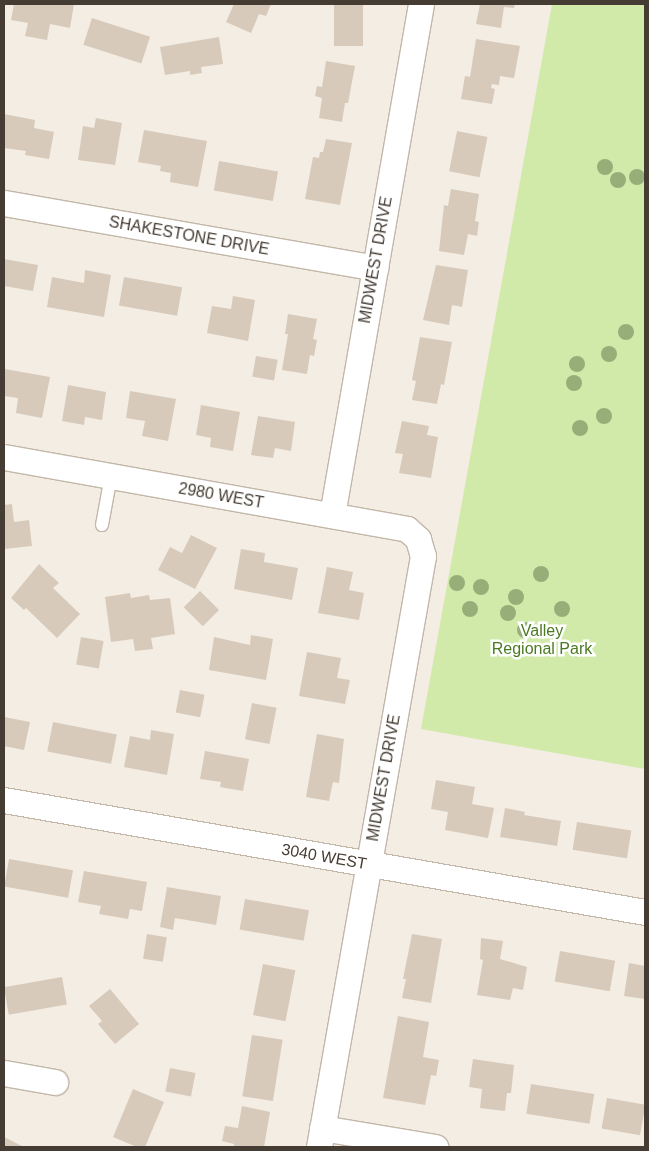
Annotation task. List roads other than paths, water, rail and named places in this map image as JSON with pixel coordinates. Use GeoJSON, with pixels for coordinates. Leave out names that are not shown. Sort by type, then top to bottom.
{"type":"FeatureCollection","features":[{"type":"Feature","properties":{"kind":"street","name":"MIDWEST DRIVE"},"geometry":{"type":"LineString","coordinates":[[332,515],[421,4]]}},
{"type":"Feature","properties":{"kind":"street","name":"SHAKESTONE DRIVE"},"geometry":{"type":"LineString","coordinates":[[4,203],[375,268]]}},
{"type":"Feature","properties":{"kind":"street","name":"2980 WEST"},"geometry":{"type":"LineString","coordinates":[[4,457],[407,529],[418,538],[423,556]]}},
{"type":"Feature","properties":{"kind":"street","name":"MIDWEST DRIVE"},"geometry":{"type":"LineString","coordinates":[[321,1138],[423,556]]}},
{"type":"Feature","properties":{"kind":"street","name":"3040 WEST"},"geometry":{"type":"LineString","coordinates":[[4,800],[645,912]]}},
{"type":"Feature","properties":{"kind":"street"},"geometry":{"type":"LineString","coordinates":[[4,1073],[56,1082]]}},
{"type":"Feature","properties":{"kind":"street"},"geometry":{"type":"LineString","coordinates":[[321,1138],[435,1147]]}},
{"type":"Feature","properties":{"kind":"lane"},"geometry":{"type":"LineString","coordinates":[[102,525],[111,476]]}},
{"type":"Feature","properties":{"kind":"park label","name":"Valley Regional Park"},"geometry":{"type":"Point","coordinates":[542,640]}}]}
